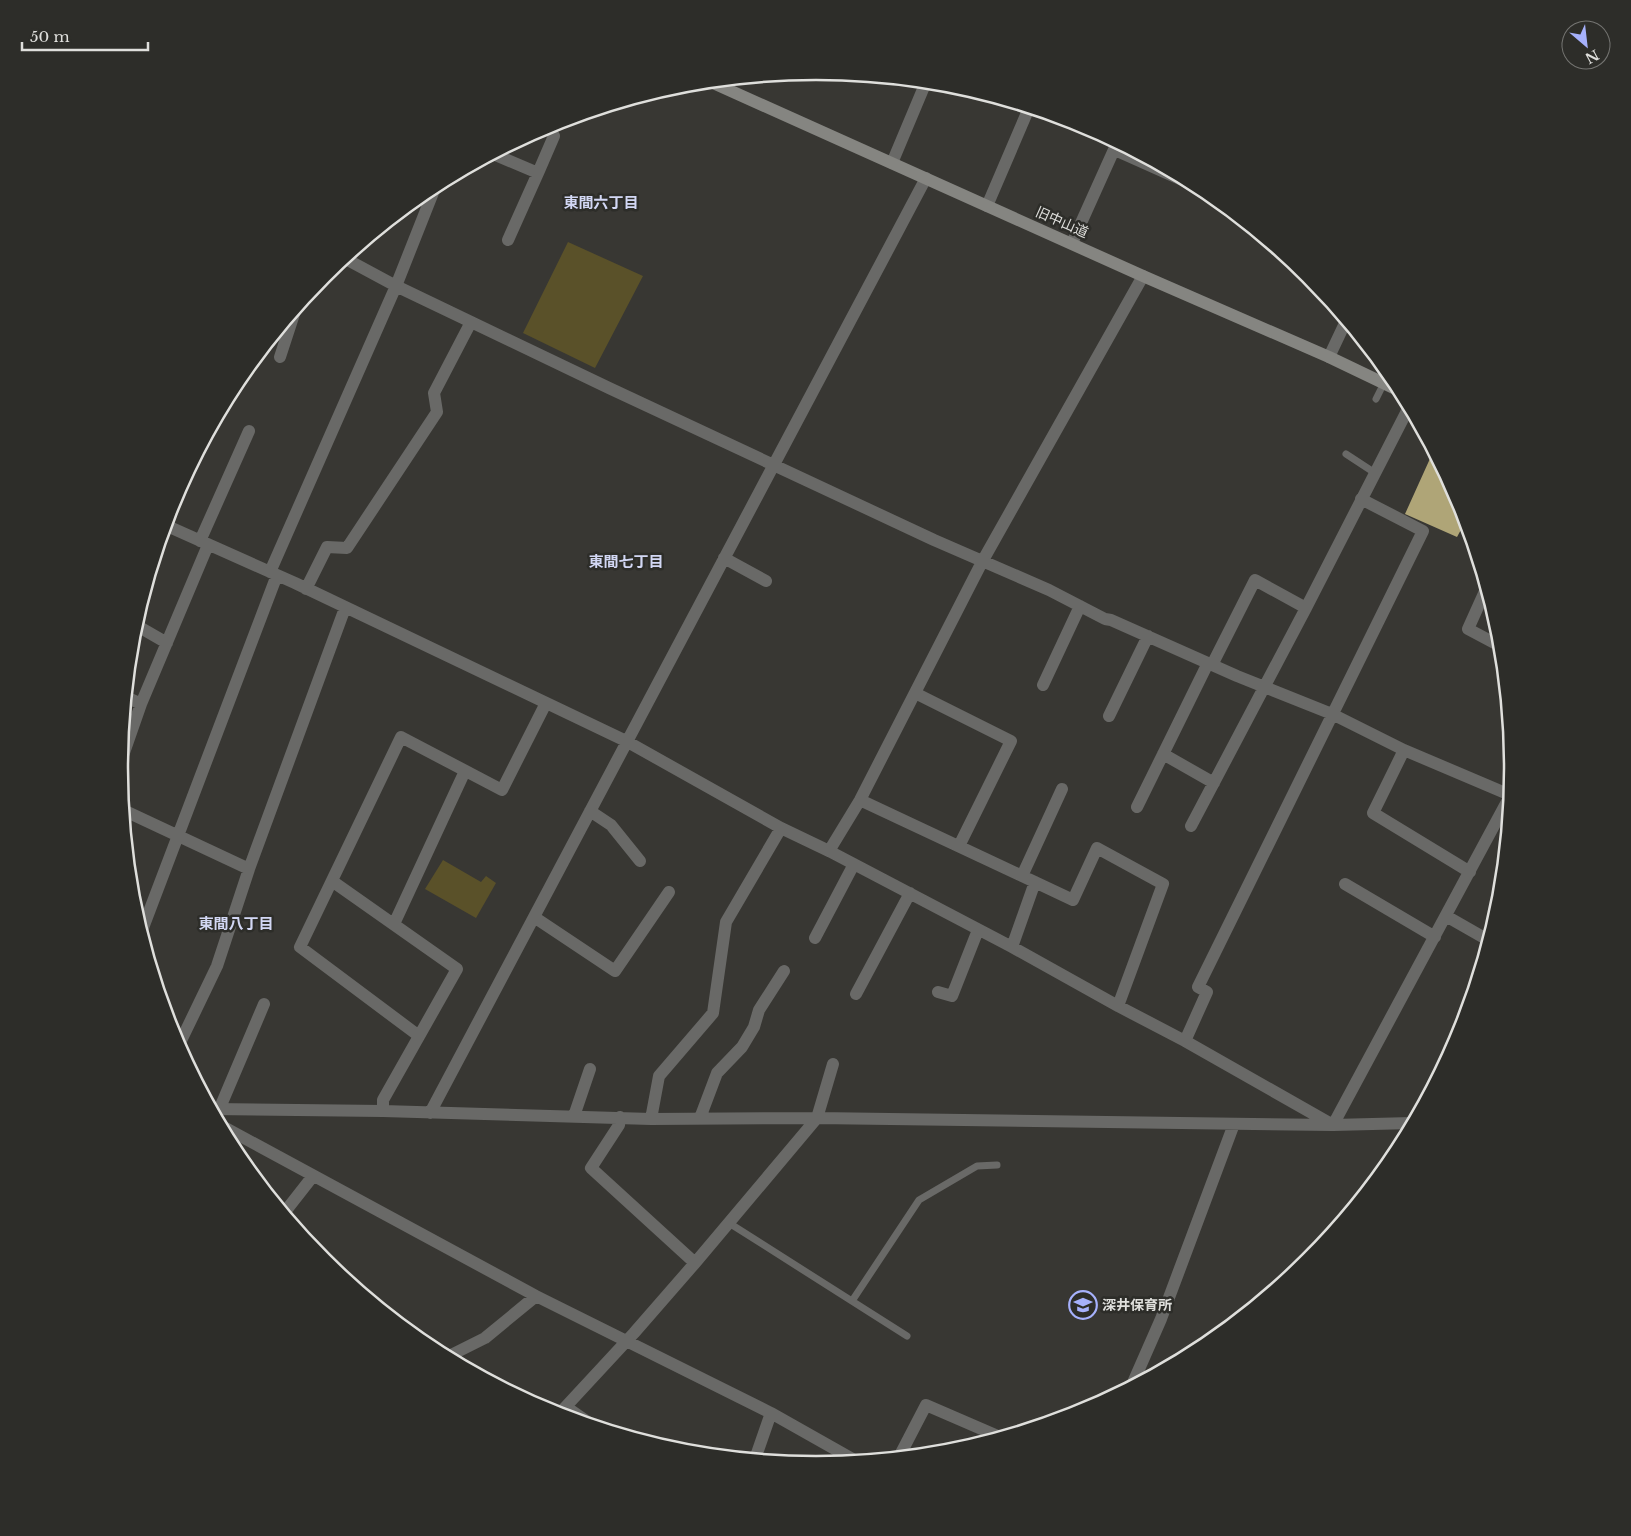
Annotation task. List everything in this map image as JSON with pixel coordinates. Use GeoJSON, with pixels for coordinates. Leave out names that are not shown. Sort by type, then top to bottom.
{"type":"FeatureCollection","features":[{"type":"Feature","properties":{"kind":"main road","name":"旧中山道"},"geometry":{"type":"LineString","coordinates":[[722,87],[1384,383]]}},
{"type":"Feature","properties":{"kind":"street"},"geometry":{"type":"LineString","coordinates":[[892,162],[923,89]]}},
{"type":"Feature","properties":{"kind":"street"},"geometry":{"type":"LineString","coordinates":[[987,206],[1027,114]]}},
{"type":"Feature","properties":{"kind":"street"},"geometry":{"type":"LineString","coordinates":[[508,240],[554,136]]}},
{"type":"Feature","properties":{"kind":"street"},"geometry":{"type":"LineString","coordinates":[[1072,243],[1115,149]]}},
{"type":"Feature","properties":{"kind":"street"},"geometry":{"type":"LineString","coordinates":[[500,157],[538,173]]}},
{"type":"Feature","properties":{"kind":"street"},"geometry":{"type":"LineString","coordinates":[[430,1113],[926,178]]}},
{"type":"Feature","properties":{"kind":"street"},"geometry":{"type":"LineString","coordinates":[[145,921],[273,574],[396,286],[431,197]]}},
{"type":"Feature","properties":{"kind":"street"},"geometry":{"type":"LineString","coordinates":[[351,262],[396,286],[774,466],[982,562],[1049,590],[1105,619],[1332,714],[1404,750],[1503,792]]}},
{"type":"Feature","properties":{"kind":"street"},"geometry":{"type":"LineString","coordinates":[[829,851],[860,800],[982,562],[1143,276]]}},
{"type":"Feature","properties":{"kind":"street"},"geometry":{"type":"LineString","coordinates":[[306,589],[327,547],[347,548],[437,412],[434,393],[471,322]]}},
{"type":"Feature","properties":{"kind":"street"},"geometry":{"type":"LineString","coordinates":[[280,356],[291,323]]}},
{"type":"Feature","properties":{"kind":"street"},"geometry":{"type":"LineString","coordinates":[[1329,358],[1343,327]]}},
{"type":"Feature","properties":{"kind":"street"},"geometry":{"type":"LineString","coordinates":[[1191,826],[1306,608],[1404,413]]}},
{"type":"Feature","properties":{"kind":"street"},"geometry":{"type":"LineString","coordinates":[[129,739],[249,431]]}},
{"type":"Feature","properties":{"kind":"street"},"geometry":{"type":"LineString","coordinates":[[1185,1041],[1207,992],[1198,987],[1423,531],[1361,499]]}},
{"type":"Feature","properties":{"kind":"street"},"geometry":{"type":"LineString","coordinates":[[171,528],[306,589],[626,741],[781,828],[829,851],[1012,947],[1185,1041],[1333,1125]]}},
{"type":"Feature","properties":{"kind":"street"},"geometry":{"type":"LineString","coordinates":[[724,558],[766,581]]}},
{"type":"Feature","properties":{"kind":"street"},"geometry":{"type":"LineString","coordinates":[[1138,807],[1163,754],[1255,580],[1306,608]]}},
{"type":"Feature","properties":{"kind":"street"},"geometry":{"type":"LineString","coordinates":[[1482,598],[1468,628],[1491,641]]}},
{"type":"Feature","properties":{"kind":"street"},"geometry":{"type":"LineString","coordinates":[[1043,685],[1080,606]]}},
{"type":"Feature","properties":{"kind":"street"},"geometry":{"type":"LineString","coordinates":[[183,1037],[217,966],[249,869],[345,608]]}},
{"type":"Feature","properties":{"kind":"street"},"geometry":{"type":"LineString","coordinates":[[142,629],[167,643]]}},
{"type":"Feature","properties":{"kind":"street"},"geometry":{"type":"LineString","coordinates":[[1109,716],[1148,636]]}},
{"type":"Feature","properties":{"kind":"street"},"geometry":{"type":"LineString","coordinates":[[915,693],[1011,741],[959,846]]}},
{"type":"Feature","properties":{"kind":"street"},"geometry":{"type":"LineString","coordinates":[[131,699],[141,704]]}},
{"type":"Feature","properties":{"kind":"street"},"geometry":{"type":"LineString","coordinates":[[419,1036],[300,948],[401,737],[502,790],[546,703]]}},
{"type":"Feature","properties":{"kind":"street"},"geometry":{"type":"LineString","coordinates":[[1404,750],[1374,813],[1470,872]]}},
{"type":"Feature","properties":{"kind":"street"},"geometry":{"type":"LineString","coordinates":[[1163,754],[1214,783]]}},
{"type":"Feature","properties":{"kind":"street"},"geometry":{"type":"LineString","coordinates":[[394,924],[465,771]]}},
{"type":"Feature","properties":{"kind":"street"},"geometry":{"type":"LineString","coordinates":[[1022,876],[1062,789]]}},
{"type":"Feature","properties":{"kind":"street"},"geometry":{"type":"LineString","coordinates":[[860,800],[1073,900],[1097,848],[1163,884],[1118,1006]]}},
{"type":"Feature","properties":{"kind":"street"},"geometry":{"type":"LineString","coordinates":[[1333,1125],[1502,810]]}},
{"type":"Feature","properties":{"kind":"street"},"geometry":{"type":"LineString","coordinates":[[590,811],[610,825],[640,861]]}},
{"type":"Feature","properties":{"kind":"street"},"geometry":{"type":"LineString","coordinates":[[129,813],[249,869]]}},
{"type":"Feature","properties":{"kind":"street"},"geometry":{"type":"LineString","coordinates":[[651,1119],[659,1076],[713,1013],[726,922],[781,828]]}},
{"type":"Feature","properties":{"kind":"street"},"geometry":{"type":"LineString","coordinates":[[815,938],[854,864]]}},
{"type":"Feature","properties":{"kind":"street"},"geometry":{"type":"LineString","coordinates":[[332,880],[457,969],[383,1100],[383,1111]]}},
{"type":"Feature","properties":{"kind":"street"},"geometry":{"type":"LineString","coordinates":[[1012,947],[1035,882]]}},
{"type":"Feature","properties":{"kind":"street"},"geometry":{"type":"LineString","coordinates":[[1345,884],[1435,938]]}},
{"type":"Feature","properties":{"kind":"street"},"geometry":{"type":"LineString","coordinates":[[534,917],[615,971],[669,892]]}},
{"type":"Feature","properties":{"kind":"street"},"geometry":{"type":"LineString","coordinates":[[856,994],[910,894]]}},
{"type":"Feature","properties":{"kind":"street"},"geometry":{"type":"LineString","coordinates":[[1446,916],[1482,937]]}},
{"type":"Feature","properties":{"kind":"street"},"geometry":{"type":"LineString","coordinates":[[938,992],[952,996],[978,930]]}},
{"type":"Feature","properties":{"kind":"street"},"geometry":{"type":"LineString","coordinates":[[700,1118],[717,1073],[742,1047],[754,1027],[759,1010],[784,971]]}},
{"type":"Feature","properties":{"kind":"street"},"geometry":{"type":"LineString","coordinates":[[217,1106],[264,1004]]}},
{"type":"Feature","properties":{"kind":"street"},"geometry":{"type":"LineString","coordinates":[[564,1408],[627,1341],[695,1263],[817,1118],[833,1064]]}},
{"type":"Feature","properties":{"kind":"street"},"geometry":{"type":"LineString","coordinates":[[574,1116],[590,1069]]}},
{"type":"Feature","properties":{"kind":"street"},"geometry":{"type":"LineString","coordinates":[[219,1110],[383,1111],[651,1119],[817,1118],[1234,1124],[1404,1124]]}},
{"type":"Feature","properties":{"kind":"street"},"geometry":{"type":"LineString","coordinates":[[620,1117],[619,1125],[592,1168],[695,1263]]}},
{"type":"Feature","properties":{"kind":"street"},"geometry":{"type":"LineString","coordinates":[[1136,1377],[1161,1319],[1234,1124]]}},
{"type":"Feature","properties":{"kind":"street"},"geometry":{"type":"LineString","coordinates":[[232,1132],[536,1296],[771,1413],[846,1455]]}},
{"type":"Feature","properties":{"kind":"street"},"geometry":{"type":"LineString","coordinates":[[287,1209],[312,1176]]}},
{"type":"Feature","properties":{"kind":"street"},"geometry":{"type":"LineString","coordinates":[[454,1353],[485,1338],[536,1296]]}},
{"type":"Feature","properties":{"kind":"street"},"geometry":{"type":"LineString","coordinates":[[902,1450],[926,1405],[992,1433]]}},
{"type":"Feature","properties":{"kind":"street"},"geometry":{"type":"LineString","coordinates":[[757,1453],[771,1413]]}},
{"type":"Feature","properties":{"kind":"lane"},"geometry":{"type":"LineString","coordinates":[[1376,399],[1384,383]]}},
{"type":"Feature","properties":{"kind":"lane"},"geometry":{"type":"LineString","coordinates":[[1346,454],[1375,473]]}},
{"type":"Feature","properties":{"kind":"lane"},"geometry":{"type":"LineString","coordinates":[[852,1301],[919,1200],[977,1166],[997,1165]]}},
{"type":"Feature","properties":{"kind":"lane"},"geometry":{"type":"LineString","coordinates":[[729,1223],[907,1336]]}},
{"type":"Feature","properties":{"kind":"shaded area"},"geometry":{"type":"Polygon","coordinates":[[[568,242],[643,276],[595,368],[523,333],[568,242]]]}},
{"type":"Feature","properties":{"kind":"shaded area"},"geometry":{"type":"Polygon","coordinates":[[[443,860],[481,882],[486,876],[496,883],[476,918],[425,889],[443,860]]]}},
{"type":"Feature","properties":{"kind":"building"},"geometry":{"type":"Polygon","coordinates":[[[1430,459],[1461,530],[1457,537],[1405,514],[1430,459]]]}},
{"type":"Feature","properties":{"kind":"place","name":"深井保育所"},"geometry":{"type":"Point","coordinates":[1083,1305]}},
{"type":"Feature","properties":{"kind":"district","name":"東間六丁目"},"geometry":{"type":"Point","coordinates":[601,203]}},
{"type":"Feature","properties":{"kind":"district","name":"東間七丁目"},"geometry":{"type":"Point","coordinates":[626,562]}},
{"type":"Feature","properties":{"kind":"district","name":"東間八丁目"},"geometry":{"type":"Point","coordinates":[236,924]}}]}
